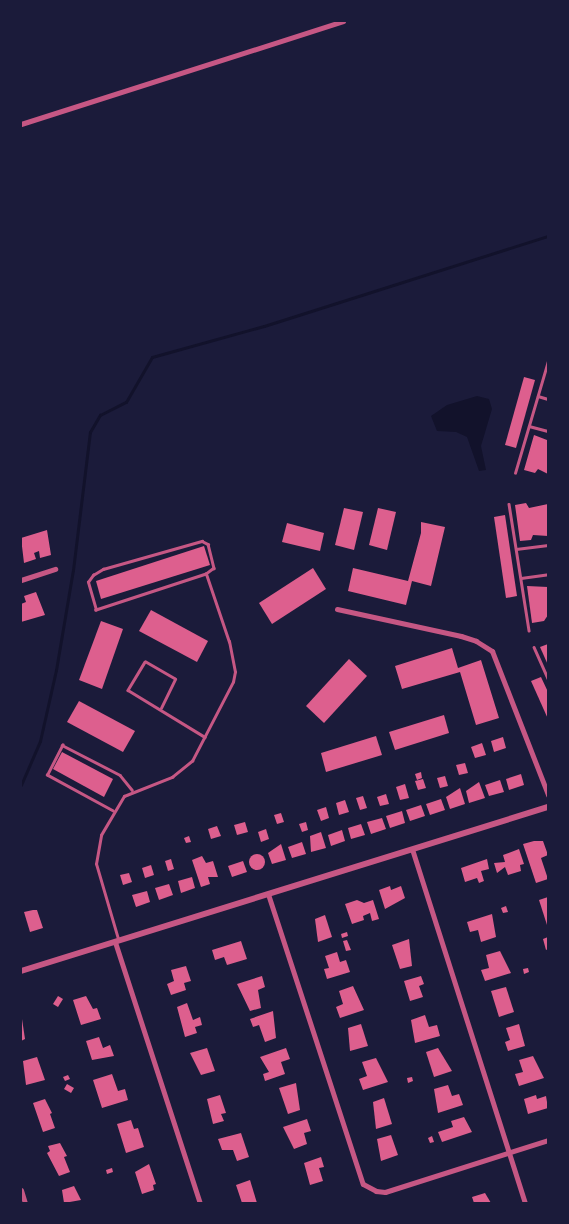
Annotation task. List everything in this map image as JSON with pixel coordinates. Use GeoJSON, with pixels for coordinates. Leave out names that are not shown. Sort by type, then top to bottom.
{"type":"FeatureCollection","features":[{"type":"Feature","properties":{"kind":"street"},"geometry":{"type":"LineString","coordinates":[[21,124],[343,21]]}},
{"type":"Feature","properties":{"kind":"street"},"geometry":{"type":"LineString","coordinates":[[21,580],[55,570]]}},
{"type":"Feature","properties":{"kind":"street"},"geometry":{"type":"LineString","coordinates":[[337,609],[476,640],[492,651],[548,795]]}},
{"type":"Feature","properties":{"kind":"street"},"geometry":{"type":"LineString","coordinates":[[21,971],[548,807]]}},
{"type":"Feature","properties":{"kind":"street"},"geometry":{"type":"LineString","coordinates":[[412,849],[525,1203]]}},
{"type":"Feature","properties":{"kind":"street"},"geometry":{"type":"LineString","coordinates":[[268,894],[363,1184],[376,1192],[385,1192],[548,1140]]}},
{"type":"Feature","properties":{"kind":"street"},"geometry":{"type":"LineString","coordinates":[[116,941],[200,1203]]}},
{"type":"Feature","properties":{"kind":"street"},"geometry":{"type":"LineString","coordinates":[[21,1190],[25,1203]]}},
{"type":"Feature","properties":{"kind":"lane"},"geometry":{"type":"LineString","coordinates":[[515,473],[548,361]]}},
{"type":"Feature","properties":{"kind":"lane"},"geometry":{"type":"LineString","coordinates":[[538,396],[548,399]]}},
{"type":"Feature","properties":{"kind":"lane"},"geometry":{"type":"LineString","coordinates":[[529,426],[548,431]]}},
{"type":"Feature","properties":{"kind":"lane"},"geometry":{"type":"LineString","coordinates":[[509,504],[529,630]]}},
{"type":"Feature","properties":{"kind":"lane"},"geometry":{"type":"LineString","coordinates":[[202,541],[208,544],[214,568],[206,574],[96,610],[88,582],[93,575],[104,569],[202,541]]}},
{"type":"Feature","properties":{"kind":"lane"},"geometry":{"type":"LineString","coordinates":[[516,549],[548,545]]}},
{"type":"Feature","properties":{"kind":"lane"},"geometry":{"type":"LineString","coordinates":[[116,941],[96,864],[96,849],[113,811],[133,790],[183,770],[192,762],[235,672],[229,642],[206,574]]}},
{"type":"Feature","properties":{"kind":"lane"},"geometry":{"type":"LineString","coordinates":[[521,578],[548,574]]}},
{"type":"Feature","properties":{"kind":"lane"},"geometry":{"type":"LineString","coordinates":[[534,647],[548,678]]}},
{"type":"Feature","properties":{"kind":"lane"},"geometry":{"type":"LineString","coordinates":[[161,708],[175,679],[144,662],[128,690],[161,708],[205,737]]}},
{"type":"Feature","properties":{"kind":"lane"},"geometry":{"type":"LineString","coordinates":[[113,811],[47,775],[62,745],[120,775],[133,790]]}},
{"type":"Feature","properties":{"kind":"shaded area"},"geometry":{"type":"Polygon","coordinates":[[[477,396],[489,399],[492,409],[481,446],[486,470],[479,471],[467,437],[456,432],[437,431],[431,416],[447,405],[477,396]]]}},
{"type":"Feature","properties":{"kind":"building"},"geometry":{"type":"Polygon","coordinates":[[[524,377],[535,380],[516,448],[505,445],[524,377]]]}},
{"type":"Feature","properties":{"kind":"building"},"geometry":{"type":"Polygon","coordinates":[[[534,435],[547,440],[548,474],[538,469],[535,473],[524,470],[534,435]]]}},
{"type":"Feature","properties":{"kind":"building"},"geometry":{"type":"Polygon","coordinates":[[[526,503],[529,508],[548,504],[548,536],[533,535],[531,540],[520,541],[515,505],[526,503]]]}},
{"type":"Feature","properties":{"kind":"building"},"geometry":{"type":"Polygon","coordinates":[[[344,508],[363,512],[354,550],[335,545],[344,508]]]}},
{"type":"Feature","properties":{"kind":"building"},"geometry":{"type":"Polygon","coordinates":[[[378,508],[396,512],[387,550],[369,545],[378,508]]]}},
{"type":"Feature","properties":{"kind":"building"},"geometry":{"type":"Polygon","coordinates":[[[505,515],[517,596],[506,598],[494,517],[505,515]]]}},
{"type":"Feature","properties":{"kind":"building"},"geometry":{"type":"Polygon","coordinates":[[[421,522],[445,527],[431,586],[412,581],[406,605],[348,591],[353,568],[408,581],[421,533],[421,522]]]}},
{"type":"Feature","properties":{"kind":"building"},"geometry":{"type":"Polygon","coordinates":[[[287,523],[324,533],[320,551],[282,542],[287,523]]]}},
{"type":"Feature","properties":{"kind":"building"},"geometry":{"type":"Polygon","coordinates":[[[47,530],[51,555],[40,558],[39,551],[34,553],[36,559],[24,563],[21,538],[47,530]]]}},
{"type":"Feature","properties":{"kind":"building"},"geometry":{"type":"Polygon","coordinates":[[[204,546],[210,565],[101,599],[96,581],[204,546]]]}},
{"type":"Feature","properties":{"kind":"building"},"geometry":{"type":"Polygon","coordinates":[[[313,568],[326,589],[272,624],[259,603],[313,568]]]}},
{"type":"Feature","properties":{"kind":"building"},"geometry":{"type":"Polygon","coordinates":[[[527,586],[548,587],[548,615],[544,621],[532,623],[527,586]]]}},
{"type":"Feature","properties":{"kind":"building"},"geometry":{"type":"Polygon","coordinates":[[[36,592],[45,615],[21,622],[21,604],[26,602],[24,596],[36,592]]]}},
{"type":"Feature","properties":{"kind":"building"},"geometry":{"type":"Polygon","coordinates":[[[151,610],[208,641],[197,662],[139,631],[151,610]]]}},
{"type":"Feature","properties":{"kind":"building"},"geometry":{"type":"Polygon","coordinates":[[[101,621],[123,629],[102,689],[79,680],[101,621]]]}},
{"type":"Feature","properties":{"kind":"building"},"geometry":{"type":"Polygon","coordinates":[[[548,644],[548,665],[540,647],[548,644]]]}},
{"type":"Feature","properties":{"kind":"building"},"geometry":{"type":"Polygon","coordinates":[[[452,648],[458,668],[481,660],[499,718],[476,725],[460,672],[402,689],[395,666],[452,648]]]}},
{"type":"Feature","properties":{"kind":"building"},"geometry":{"type":"Polygon","coordinates":[[[349,659],[367,676],[324,723],[306,706],[349,659]]]}},
{"type":"Feature","properties":{"kind":"building"},"geometry":{"type":"Polygon","coordinates":[[[541,677],[548,692],[548,719],[531,681],[541,677]]]}},
{"type":"Feature","properties":{"kind":"building"},"geometry":{"type":"Polygon","coordinates":[[[79,701],[135,731],[123,752],[67,722],[79,701]]]}},
{"type":"Feature","properties":{"kind":"building"},"geometry":{"type":"Polygon","coordinates":[[[444,715],[449,733],[395,750],[389,732],[444,715]]]}},
{"type":"Feature","properties":{"kind":"building"},"geometry":{"type":"Polygon","coordinates":[[[376,736],[382,755],[326,772],[321,753],[376,736]]]}},
{"type":"Feature","properties":{"kind":"building"},"geometry":{"type":"Polygon","coordinates":[[[503,737],[506,748],[494,752],[491,741],[503,737]]]}},
{"type":"Feature","properties":{"kind":"building"},"geometry":{"type":"Polygon","coordinates":[[[482,743],[486,755],[475,758],[471,747],[482,743]]]}},
{"type":"Feature","properties":{"kind":"building"},"geometry":{"type":"Polygon","coordinates":[[[62,752],[113,779],[104,797],[53,769],[62,752]]]}},
{"type":"Feature","properties":{"kind":"building"},"geometry":{"type":"Polygon","coordinates":[[[465,763],[468,773],[459,775],[456,765],[465,763]]]}},
{"type":"Feature","properties":{"kind":"building"},"geometry":{"type":"Polygon","coordinates":[[[421,772],[422,778],[417,780],[415,774],[421,772]]]}},
{"type":"Feature","properties":{"kind":"building"},"geometry":{"type":"Polygon","coordinates":[[[521,774],[524,785],[509,790],[506,779],[521,774]]]}},
{"type":"Feature","properties":{"kind":"building"},"geometry":{"type":"Polygon","coordinates":[[[445,776],[448,786],[440,788],[437,778],[445,776]]]}},
{"type":"Feature","properties":{"kind":"building"},"geometry":{"type":"Polygon","coordinates":[[[423,779],[426,788],[418,790],[415,781],[423,779]]]}},
{"type":"Feature","properties":{"kind":"building"},"geometry":{"type":"Polygon","coordinates":[[[500,780],[504,792],[489,796],[485,785],[500,780]]]}},
{"type":"Feature","properties":{"kind":"building"},"geometry":{"type":"Polygon","coordinates":[[[479,782],[485,798],[469,803],[466,791],[479,782]]]}},
{"type":"Feature","properties":{"kind":"building"},"geometry":{"type":"Polygon","coordinates":[[[405,784],[409,798],[400,800],[396,787],[405,784]]]}},
{"type":"Feature","properties":{"kind":"building"},"geometry":{"type":"Polygon","coordinates":[[[460,788],[465,804],[450,809],[446,797],[460,788]]]}},
{"type":"Feature","properties":{"kind":"building"},"geometry":{"type":"Polygon","coordinates":[[[386,794],[389,804],[380,806],[377,797],[386,794]]]}},
{"type":"Feature","properties":{"kind":"building"},"geometry":{"type":"Polygon","coordinates":[[[363,796],[367,808],[360,810],[356,798],[363,796]]]}},
{"type":"Feature","properties":{"kind":"building"},"geometry":{"type":"Polygon","coordinates":[[[441,799],[445,810],[430,815],[426,804],[441,799]]]}},
{"type":"Feature","properties":{"kind":"building"},"geometry":{"type":"Polygon","coordinates":[[[345,800],[349,812],[339,815],[336,803],[345,800]]]}},
{"type":"Feature","properties":{"kind":"building"},"geometry":{"type":"Polygon","coordinates":[[[421,805],[425,816],[410,821],[406,810],[421,805]]]}},
{"type":"Feature","properties":{"kind":"building"},"geometry":{"type":"Polygon","coordinates":[[[326,807],[329,818],[321,821],[317,810],[326,807]]]}},
{"type":"Feature","properties":{"kind":"building"},"geometry":{"type":"Polygon","coordinates":[[[402,811],[405,823],[390,828],[386,816],[402,811]]]}},
{"type":"Feature","properties":{"kind":"building"},"geometry":{"type":"Polygon","coordinates":[[[281,813],[284,822],[277,824],[274,815],[281,813]]]}},
{"type":"Feature","properties":{"kind":"building"},"geometry":{"type":"Polygon","coordinates":[[[382,818],[386,829],[371,834],[367,822],[382,818]]]}},
{"type":"Feature","properties":{"kind":"building"},"geometry":{"type":"Polygon","coordinates":[[[245,822],[248,832],[237,835],[234,825],[245,822]]]}},
{"type":"Feature","properties":{"kind":"building"},"geometry":{"type":"Polygon","coordinates":[[[306,822],[308,830],[302,832],[299,824],[306,822]]]}},
{"type":"Feature","properties":{"kind":"building"},"geometry":{"type":"Polygon","coordinates":[[[361,824],[365,835],[351,839],[348,828],[361,824]]]}},
{"type":"Feature","properties":{"kind":"building"},"geometry":{"type":"Polygon","coordinates":[[[217,826],[221,836],[211,839],[208,829],[217,826]]]}},
{"type":"Feature","properties":{"kind":"building"},"geometry":{"type":"Polygon","coordinates":[[[266,829],[269,839],[261,842],[258,832],[266,829]]]}},
{"type":"Feature","properties":{"kind":"building"},"geometry":{"type":"Polygon","coordinates":[[[342,830],[345,841],[331,846],[328,835],[342,830]]]}},
{"type":"Feature","properties":{"kind":"building"},"geometry":{"type":"Polygon","coordinates":[[[321,832],[326,848],[311,852],[310,836],[321,832]]]}},
{"type":"Feature","properties":{"kind":"building"},"geometry":{"type":"Polygon","coordinates":[[[189,836],[191,842],[186,843],[184,838],[189,836]]]}},
{"type":"Feature","properties":{"kind":"building"},"geometry":{"type":"Polygon","coordinates":[[[543,841],[548,855],[541,858],[548,879],[536,883],[523,844],[543,841]]]}},
{"type":"Feature","properties":{"kind":"building"},"geometry":{"type":"Polygon","coordinates":[[[302,842],[306,854],[292,858],[288,847],[302,842]]]}},
{"type":"Feature","properties":{"kind":"building"},"geometry":{"type":"Polygon","coordinates":[[[281,844],[286,860],[272,864],[268,853],[281,844]]]}},
{"type":"Feature","properties":{"kind":"building"},"geometry":{"type":"Polygon","coordinates":[[[519,849],[524,864],[520,865],[521,871],[508,875],[505,867],[497,873],[494,863],[505,862],[503,855],[519,849]]]}},
{"type":"Feature","properties":{"kind":"building"},"geometry":{"type":"Polygon","coordinates":[[[254,854],[260,854],[265,859],[263,868],[254,870],[249,865],[249,859],[254,854]]]}},
{"type":"Feature","properties":{"kind":"building"},"geometry":{"type":"Polygon","coordinates":[[[202,856],[206,863],[213,861],[218,877],[208,877],[210,884],[201,887],[192,860],[202,856]]]}},
{"type":"Feature","properties":{"kind":"building"},"geometry":{"type":"Polygon","coordinates":[[[171,859],[174,869],[168,871],[165,861],[171,859]]]}},
{"type":"Feature","properties":{"kind":"building"},"geometry":{"type":"Polygon","coordinates":[[[487,859],[489,869],[481,871],[484,881],[479,883],[477,878],[465,882],[461,868],[487,859]]]}},
{"type":"Feature","properties":{"kind":"building"},"geometry":{"type":"Polygon","coordinates":[[[243,861],[247,872],[232,877],[228,866],[243,861]]]}},
{"type":"Feature","properties":{"kind":"building"},"geometry":{"type":"Polygon","coordinates":[[[151,865],[154,875],[145,878],[142,868],[151,865]]]}},
{"type":"Feature","properties":{"kind":"building"},"geometry":{"type":"Polygon","coordinates":[[[129,873],[132,882],[123,885],[120,875],[129,873]]]}},
{"type":"Feature","properties":{"kind":"building"},"geometry":{"type":"Polygon","coordinates":[[[192,877],[195,888],[181,893],[178,881],[192,877]]]}},
{"type":"Feature","properties":{"kind":"building"},"geometry":{"type":"Polygon","coordinates":[[[169,884],[173,895],[159,900],[155,888],[169,884]]]}},
{"type":"Feature","properties":{"kind":"building"},"geometry":{"type":"Polygon","coordinates":[[[390,886],[391,890],[401,886],[405,898],[385,909],[379,890],[390,886]]]}},
{"type":"Feature","properties":{"kind":"building"},"geometry":{"type":"Polygon","coordinates":[[[147,891],[150,902],[136,907],[132,895],[147,891]]]}},
{"type":"Feature","properties":{"kind":"building"},"geometry":{"type":"Polygon","coordinates":[[[548,897],[548,925],[547,925],[539,900],[548,897]]]}},
{"type":"Feature","properties":{"kind":"building"},"geometry":{"type":"Polygon","coordinates":[[[357,900],[364,903],[373,900],[379,919],[372,921],[370,913],[363,916],[364,920],[352,924],[345,904],[357,900]]]}},
{"type":"Feature","properties":{"kind":"building"},"geometry":{"type":"Polygon","coordinates":[[[506,906],[508,912],[503,913],[501,908],[506,906]]]}},
{"type":"Feature","properties":{"kind":"building"},"geometry":{"type":"Polygon","coordinates":[[[37,910],[43,928],[30,932],[24,912],[37,910]]]}},
{"type":"Feature","properties":{"kind":"building"},"geometry":{"type":"Polygon","coordinates":[[[492,914],[496,937],[481,942],[478,930],[470,932],[467,922],[492,914]]]}},
{"type":"Feature","properties":{"kind":"building"},"geometry":{"type":"Polygon","coordinates":[[[325,915],[332,937],[318,942],[315,919],[325,915]]]}},
{"type":"Feature","properties":{"kind":"building"},"geometry":{"type":"Polygon","coordinates":[[[347,932],[348,936],[342,938],[341,934],[347,932]]]}},
{"type":"Feature","properties":{"kind":"building"},"geometry":{"type":"Polygon","coordinates":[[[548,937],[548,949],[546,950],[543,939],[548,937]]]}},
{"type":"Feature","properties":{"kind":"building"},"geometry":{"type":"Polygon","coordinates":[[[409,939],[412,966],[400,969],[392,945],[409,939]]]}},
{"type":"Feature","properties":{"kind":"building"},"geometry":{"type":"Polygon","coordinates":[[[347,940],[351,950],[346,951],[343,941],[347,940]]]}},
{"type":"Feature","properties":{"kind":"building"},"geometry":{"type":"Polygon","coordinates":[[[241,941],[247,959],[227,965],[224,957],[215,960],[212,950],[241,941]]]}},
{"type":"Feature","properties":{"kind":"building"},"geometry":{"type":"Polygon","coordinates":[[[500,951],[511,973],[485,981],[481,970],[489,968],[486,955],[500,951]]]}},
{"type":"Feature","properties":{"kind":"building"},"geometry":{"type":"Polygon","coordinates":[[[337,952],[340,962],[346,960],[350,972],[327,979],[324,969],[329,968],[325,956],[337,952]]]}},
{"type":"Feature","properties":{"kind":"building"},"geometry":{"type":"Polygon","coordinates":[[[186,966],[191,981],[184,983],[186,990],[171,995],[167,984],[174,981],[171,970],[186,966]]]}},
{"type":"Feature","properties":{"kind":"building"},"geometry":{"type":"Polygon","coordinates":[[[528,968],[529,972],[524,974],[523,969],[528,968]]]}},
{"type":"Feature","properties":{"kind":"building"},"geometry":{"type":"Polygon","coordinates":[[[262,976],[265,987],[258,990],[261,1008],[250,1011],[237,984],[262,976]]]}},
{"type":"Feature","properties":{"kind":"building"},"geometry":{"type":"Polygon","coordinates":[[[421,976],[424,984],[419,986],[423,997],[410,1001],[404,981],[421,976]]]}},
{"type":"Feature","properties":{"kind":"building"},"geometry":{"type":"Polygon","coordinates":[[[353,986],[364,1010],[340,1018],[336,1007],[343,1004],[339,991],[353,986]]]}},
{"type":"Feature","properties":{"kind":"building"},"geometry":{"type":"Polygon","coordinates":[[[506,987],[514,1012],[499,1017],[491,991],[506,987]]]}},
{"type":"Feature","properties":{"kind":"building"},"geometry":{"type":"Polygon","coordinates":[[[58,996],[63,999],[58,1007],[53,1004],[58,996]]]}},
{"type":"Feature","properties":{"kind":"building"},"geometry":{"type":"Polygon","coordinates":[[[86,996],[93,1009],[97,1008],[101,1019],[81,1025],[73,1000],[86,996]]]}},
{"type":"Feature","properties":{"kind":"building"},"geometry":{"type":"Polygon","coordinates":[[[187,1003],[193,1020],[200,1017],[202,1025],[195,1027],[197,1033],[185,1037],[177,1007],[187,1003]]]}},
{"type":"Feature","properties":{"kind":"building"},"geometry":{"type":"Polygon","coordinates":[[[273,1011],[276,1038],[265,1042],[259,1025],[253,1027],[250,1019],[273,1011]]]}},
{"type":"Feature","properties":{"kind":"building"},"geometry":{"type":"Polygon","coordinates":[[[425,1015],[429,1027],[437,1025],[440,1036],[415,1043],[411,1020],[425,1015]]]}},
{"type":"Feature","properties":{"kind":"building"},"geometry":{"type":"Polygon","coordinates":[[[21,1019],[25,1039],[21,1041],[21,1019]]]}},
{"type":"Feature","properties":{"kind":"building"},"geometry":{"type":"Polygon","coordinates":[[[361,1024],[368,1046],[350,1051],[348,1028],[361,1024]]]}},
{"type":"Feature","properties":{"kind":"building"},"geometry":{"type":"Polygon","coordinates":[[[519,1024],[525,1046],[508,1051],[505,1042],[510,1040],[506,1028],[519,1024]]]}},
{"type":"Feature","properties":{"kind":"building"},"geometry":{"type":"Polygon","coordinates":[[[99,1037],[103,1048],[110,1045],[114,1056],[92,1060],[86,1041],[99,1037]]]}},
{"type":"Feature","properties":{"kind":"building"},"geometry":{"type":"Polygon","coordinates":[[[207,1048],[215,1071],[201,1075],[190,1053],[207,1048]]]}},
{"type":"Feature","properties":{"kind":"building"},"geometry":{"type":"Polygon","coordinates":[[[286,1048],[290,1059],[281,1062],[285,1074],[265,1081],[263,1074],[269,1072],[260,1057],[286,1048]]]}},
{"type":"Feature","properties":{"kind":"building"},"geometry":{"type":"Polygon","coordinates":[[[438,1048],[452,1071],[434,1077],[426,1052],[438,1048]]]}},
{"type":"Feature","properties":{"kind":"building"},"geometry":{"type":"Polygon","coordinates":[[[533,1056],[544,1078],[519,1086],[515,1074],[523,1072],[519,1060],[533,1056]]]}},
{"type":"Feature","properties":{"kind":"building"},"geometry":{"type":"Polygon","coordinates":[[[37,1057],[45,1080],[26,1085],[23,1061],[37,1057]]]}},
{"type":"Feature","properties":{"kind":"building"},"geometry":{"type":"Polygon","coordinates":[[[376,1058],[388,1082],[363,1090],[359,1079],[367,1076],[362,1062],[376,1058]]]}},
{"type":"Feature","properties":{"kind":"building"},"geometry":{"type":"Polygon","coordinates":[[[112,1074],[118,1091],[125,1089],[128,1100],[102,1108],[93,1080],[112,1074]]]}},
{"type":"Feature","properties":{"kind":"building"},"geometry":{"type":"Polygon","coordinates":[[[68,1075],[70,1079],[65,1081],[63,1077],[68,1075]]]}},
{"type":"Feature","properties":{"kind":"building"},"geometry":{"type":"Polygon","coordinates":[[[412,1077],[413,1081],[408,1083],[407,1078],[412,1077]]]}},
{"type":"Feature","properties":{"kind":"building"},"geometry":{"type":"Polygon","coordinates":[[[296,1083],[300,1110],[288,1114],[279,1088],[296,1083]]]}},
{"type":"Feature","properties":{"kind":"building"},"geometry":{"type":"Polygon","coordinates":[[[67,1084],[74,1088],[71,1093],[64,1089],[67,1084]]]}},
{"type":"Feature","properties":{"kind":"building"},"geometry":{"type":"Polygon","coordinates":[[[448,1085],[452,1096],[459,1094],[463,1105],[438,1113],[434,1089],[448,1085]]]}},
{"type":"Feature","properties":{"kind":"building"},"geometry":{"type":"Polygon","coordinates":[[[220,1095],[226,1113],[221,1114],[224,1121],[213,1124],[207,1099],[220,1095]]]}},
{"type":"Feature","properties":{"kind":"building"},"geometry":{"type":"Polygon","coordinates":[[[536,1095],[537,1099],[546,1096],[548,1108],[528,1114],[524,1099],[536,1095]]]}},
{"type":"Feature","properties":{"kind":"building"},"geometry":{"type":"Polygon","coordinates":[[[384,1098],[392,1124],[376,1129],[373,1102],[384,1098]]]}},
{"type":"Feature","properties":{"kind":"building"},"geometry":{"type":"Polygon","coordinates":[[[45,1099],[52,1113],[50,1114],[55,1128],[43,1132],[33,1103],[45,1099]]]}},
{"type":"Feature","properties":{"kind":"building"},"geometry":{"type":"Polygon","coordinates":[[[464,1117],[472,1132],[442,1142],[438,1132],[453,1127],[451,1121],[464,1117]]]}},
{"type":"Feature","properties":{"kind":"building"},"geometry":{"type":"Polygon","coordinates":[[[307,1119],[311,1131],[304,1133],[307,1144],[294,1149],[283,1127],[307,1119]]]}},
{"type":"Feature","properties":{"kind":"building"},"geometry":{"type":"Polygon","coordinates":[[[131,1120],[134,1129],[138,1128],[144,1147],[126,1153],[117,1124],[131,1120]]]}},
{"type":"Feature","properties":{"kind":"building"},"geometry":{"type":"Polygon","coordinates":[[[241,1133],[249,1157],[237,1161],[233,1150],[222,1150],[218,1139],[241,1133]]]}},
{"type":"Feature","properties":{"kind":"building"},"geometry":{"type":"Polygon","coordinates":[[[391,1135],[398,1155],[381,1161],[377,1139],[391,1135]]]}},
{"type":"Feature","properties":{"kind":"building"},"geometry":{"type":"Polygon","coordinates":[[[432,1136],[434,1142],[430,1143],[428,1138],[432,1136]]]}},
{"type":"Feature","properties":{"kind":"building"},"geometry":{"type":"Polygon","coordinates":[[[60,1143],[67,1156],[64,1157],[70,1172],[59,1176],[47,1153],[50,1151],[48,1146],[60,1143]]]}},
{"type":"Feature","properties":{"kind":"building"},"geometry":{"type":"Polygon","coordinates":[[[321,1157],[324,1167],[319,1168],[323,1181],[310,1185],[304,1163],[321,1157]]]}},
{"type":"Feature","properties":{"kind":"building"},"geometry":{"type":"Polygon","coordinates":[[[149,1164],[156,1184],[153,1185],[154,1190],[142,1194],[135,1172],[149,1164]]]}},
{"type":"Feature","properties":{"kind":"building"},"geometry":{"type":"Polygon","coordinates":[[[112,1168],[113,1172],[107,1174],[106,1170],[112,1168]]]}},
{"type":"Feature","properties":{"kind":"building"},"geometry":{"type":"Polygon","coordinates":[[[250,1180],[257,1203],[242,1203],[236,1185],[250,1180]]]}},
{"type":"Feature","properties":{"kind":"building"},"geometry":{"type":"Polygon","coordinates":[[[74,1186],[81,1200],[64,1203],[62,1190],[74,1186]]]}},
{"type":"Feature","properties":{"kind":"building"},"geometry":{"type":"Polygon","coordinates":[[[485,1193],[491,1203],[474,1203],[472,1197],[485,1193]]]}},
{"type":"Feature","properties":{"kind":"waterway"},"geometry":{"type":"LineString","coordinates":[[21,785],[40,741],[56,670],[73,570],[90,432],[100,415],[126,402],[152,357],[264,326],[548,236]]}}]}
